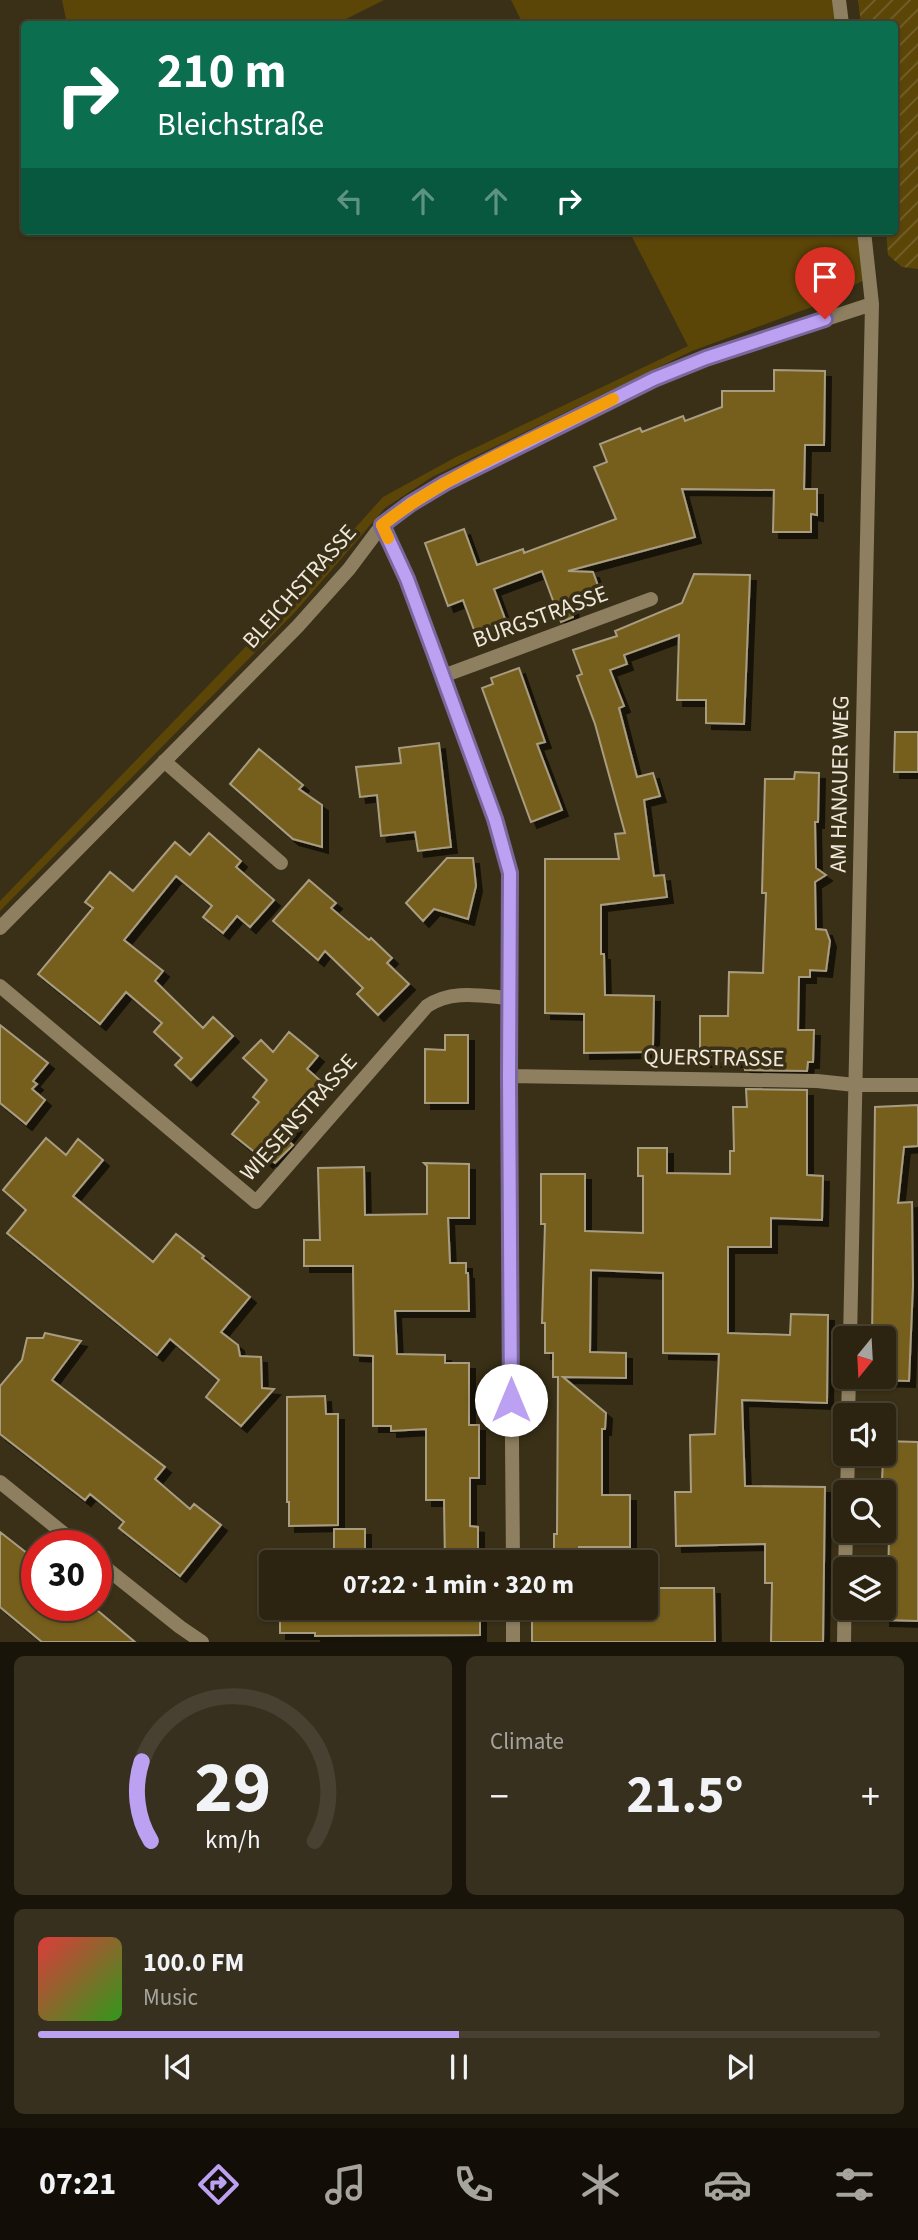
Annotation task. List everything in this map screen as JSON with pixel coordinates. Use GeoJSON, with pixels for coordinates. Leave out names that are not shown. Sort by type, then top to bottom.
{"type":"FeatureCollection","features":[{"type":"Feature","properties":{"kind":"street"},"geometry":{"type":"LineString","coordinates":[[839,0],[842,21]]}},
{"type":"Feature","properties":{"kind":"street","name":"AM HANAUER WEG"},"geometry":{"type":"LineString","coordinates":[[850,1326],[872,304],[864,235]]}},
{"type":"Feature","properties":{"kind":"street","name":"BLEICHSTRASSE"},"geometry":{"type":"LineString","coordinates":[[0,928],[298,626],[349,569],[382,525],[410,504],[445,483],[654,379],[706,358],[872,304]]}},
{"type":"Feature","properties":{"kind":"street"},"geometry":{"type":"LineString","coordinates":[[382,525],[407,579],[443,676],[507,857],[512,888],[509,1076],[513,1550]]}},
{"type":"Feature","properties":{"kind":"street","name":"BURGSTRASSE"},"geometry":{"type":"LineString","coordinates":[[443,676],[651,599]]}},
{"type":"Feature","properties":{"kind":"street"},"geometry":{"type":"LineString","coordinates":[[164,761],[281,863]]}},
{"type":"Feature","properties":{"kind":"street","name":"WIESENSTRASSE"},"geometry":{"type":"LineString","coordinates":[[0,985],[256,1202],[427,1006],[439,997],[454,995],[511,998]]}},
{"type":"Feature","properties":{"kind":"street","name":"QUERSTRASSE"},"geometry":{"type":"LineString","coordinates":[[509,1076],[918,1085]]}},
{"type":"Feature","properties":{"kind":"street"},"geometry":{"type":"LineString","coordinates":[[0,1482],[59,1530]]}},
{"type":"Feature","properties":{"kind":"street"},"geometry":{"type":"LineString","coordinates":[[112,1573],[202,1642]]}},
{"type":"Feature","properties":{"kind":"street"},"geometry":{"type":"LineString","coordinates":[[513,1620],[513,1642]]}},
{"type":"Feature","properties":{"kind":"street"},"geometry":{"type":"LineString","coordinates":[[844,1620],[844,1642]]}},
{"type":"Feature","properties":{"kind":"shaded area"},"geometry":{"type":"Polygon","coordinates":[[[62,0],[384,0],[342,21],[66,21],[62,0]]]}},
{"type":"Feature","properties":{"kind":"shaded area"},"geometry":{"type":"Polygon","coordinates":[[[511,0],[833,0],[836,21],[522,21],[511,0]]]}},
{"type":"Feature","properties":{"kind":"shaded area"},"geometry":{"type":"Polygon","coordinates":[[[858,0],[918,0],[918,269],[902,267],[888,255],[886,235],[898,235],[898,21],[861,21],[858,0]]]}},
{"type":"Feature","properties":{"kind":"shaded area"},"geometry":{"type":"Polygon","coordinates":[[[631,235],[859,235],[864,280],[820,304],[692,351],[432,477],[385,508],[296,611],[0,911],[0,901],[286,605],[383,497],[456,457],[688,346],[631,235]]]}},
{"type":"Feature","properties":{"kind":"building"},"geometry":{"type":"Polygon","coordinates":[[[774,370],[825,371],[824,445],[805,445],[804,489],[817,489],[817,515],[811,514],[811,532],[773,532],[774,490],[682,489],[695,537],[568,571],[593,572],[601,594],[572,604],[573,617],[561,622],[542,571],[494,589],[508,627],[477,638],[463,600],[448,606],[425,543],[464,529],[477,565],[523,549],[524,553],[616,519],[594,467],[607,462],[600,444],[640,428],[642,432],[683,416],[685,421],[722,407],[722,391],[774,391],[774,370]]]}},
{"type":"Feature","properties":{"kind":"building"},"geometry":{"type":"Polygon","coordinates":[[[694,574],[750,575],[744,724],[706,723],[706,700],[677,700],[679,635],[624,655],[627,664],[610,670],[624,706],[619,708],[637,777],[653,773],[660,796],[644,800],[654,876],[664,875],[667,897],[601,905],[601,954],[604,954],[605,995],[654,996],[653,1045],[645,1052],[584,1053],[584,1014],[545,1013],[545,859],[619,859],[615,834],[625,833],[595,724],[577,676],[582,674],[573,650],[617,636],[615,631],[682,603],[694,574]]]}},
{"type":"Feature","properties":{"kind":"building"},"geometry":{"type":"Polygon","coordinates":[[[519,668],[545,742],[537,744],[562,810],[531,822],[482,688],[493,684],[491,678],[519,668]]]}},
{"type":"Feature","properties":{"kind":"building"},"geometry":{"type":"Polygon","coordinates":[[[895,732],[918,732],[918,772],[894,772],[895,732]]]}},
{"type":"Feature","properties":{"kind":"building"},"geometry":{"type":"Polygon","coordinates":[[[439,743],[451,847],[418,851],[415,832],[381,836],[377,795],[360,797],[356,767],[401,763],[399,748],[439,743]]]}},
{"type":"Feature","properties":{"kind":"building"},"geometry":{"type":"Polygon","coordinates":[[[259,749],[303,785],[299,789],[322,805],[322,847],[293,839],[230,784],[259,749]]]}},
{"type":"Feature","properties":{"kind":"building"},"geometry":{"type":"Polygon","coordinates":[[[795,772],[819,773],[818,822],[815,822],[816,868],[826,875],[815,882],[816,929],[826,930],[830,941],[826,971],[810,970],[810,977],[799,977],[798,1030],[814,1030],[813,1062],[808,1062],[807,1071],[745,1070],[744,1061],[700,1061],[700,1016],[728,1016],[729,972],[763,973],[766,893],[762,893],[765,779],[794,779],[795,772]]]}},
{"type":"Feature","properties":{"kind":"building"},"geometry":{"type":"Polygon","coordinates":[[[209,833],[241,861],[236,867],[274,900],[250,927],[237,916],[223,933],[203,917],[212,906],[176,876],[124,940],[163,971],[155,981],[203,1028],[213,1017],[233,1036],[191,1080],[175,1065],[182,1058],[154,1032],[162,1023],[126,992],[100,1024],[38,974],[93,908],[85,902],[110,872],[133,891],[175,842],[190,855],[209,833]]]}},
{"type":"Feature","properties":{"kind":"building"},"geometry":{"type":"Polygon","coordinates":[[[447,858],[473,858],[476,886],[468,919],[434,909],[423,921],[406,903],[447,858]]]}},
{"type":"Feature","properties":{"kind":"building"},"geometry":{"type":"Polygon","coordinates":[[[309,880],[336,903],[331,908],[369,940],[371,938],[392,958],[387,963],[409,984],[378,1015],[357,994],[363,988],[325,951],[318,960],[273,921],[309,880]]]}},
{"type":"Feature","properties":{"kind":"building"},"geometry":{"type":"Polygon","coordinates":[[[0,1025],[48,1063],[33,1081],[37,1084],[32,1089],[45,1100],[26,1124],[0,1103],[0,1025]]]}},
{"type":"Feature","properties":{"kind":"building"},"geometry":{"type":"Polygon","coordinates":[[[289,1032],[318,1056],[307,1069],[322,1082],[290,1121],[296,1126],[286,1139],[293,1145],[275,1163],[270,1159],[267,1162],[232,1134],[259,1102],[253,1097],[267,1080],[243,1058],[261,1040],[273,1052],[289,1032]]]}},
{"type":"Feature","properties":{"kind":"building"},"geometry":{"type":"Polygon","coordinates":[[[445,1035],[468,1035],[468,1103],[425,1103],[425,1049],[445,1050],[445,1035]]]}},
{"type":"Feature","properties":{"kind":"building"},"geometry":{"type":"Polygon","coordinates":[[[746,1089],[807,1090],[807,1175],[823,1176],[822,1220],[771,1218],[771,1247],[728,1247],[728,1333],[790,1335],[791,1314],[828,1315],[827,1403],[742,1400],[745,1486],[825,1487],[823,1642],[771,1642],[772,1583],[765,1583],[765,1544],[676,1546],[675,1492],[691,1492],[690,1435],[715,1434],[719,1354],[663,1353],[663,1273],[591,1270],[590,1352],[626,1353],[626,1378],[563,1377],[606,1413],[605,1429],[602,1429],[602,1495],[630,1495],[630,1547],[554,1550],[554,1534],[557,1534],[558,1377],[553,1377],[553,1353],[545,1353],[545,1323],[542,1323],[545,1224],[541,1224],[541,1174],[585,1174],[585,1231],[643,1233],[643,1176],[638,1176],[638,1148],[667,1148],[667,1173],[730,1174],[730,1151],[734,1151],[733,1107],[747,1107],[746,1089]]]}},
{"type":"Feature","properties":{"kind":"building"},"geometry":{"type":"Polygon","coordinates":[[[918,1105],[918,1146],[904,1147],[898,1203],[912,1202],[913,1285],[909,1381],[896,1381],[896,1326],[872,1326],[875,1107],[918,1105]]]}},
{"type":"Feature","properties":{"kind":"building"},"geometry":{"type":"Polygon","coordinates":[[[46,1138],[66,1155],[78,1139],[103,1160],[73,1196],[153,1262],[176,1234],[250,1297],[221,1332],[238,1345],[240,1356],[261,1357],[262,1388],[274,1389],[241,1426],[206,1397],[219,1380],[170,1339],[157,1355],[7,1233],[26,1210],[3,1190],[46,1138]]]}},
{"type":"Feature","properties":{"kind":"building"},"geometry":{"type":"Polygon","coordinates":[[[424,1163],[469,1164],[469,1218],[448,1218],[450,1263],[466,1263],[469,1311],[395,1311],[397,1354],[445,1355],[445,1363],[469,1363],[469,1425],[479,1425],[479,1478],[470,1478],[470,1526],[478,1527],[478,1550],[445,1550],[444,1500],[426,1500],[426,1429],[391,1431],[391,1426],[373,1426],[373,1356],[354,1355],[353,1266],[304,1266],[304,1240],[320,1240],[318,1168],[364,1167],[365,1215],[427,1214],[427,1166],[424,1163]]]}},
{"type":"Feature","properties":{"kind":"building"},"geometry":{"type":"Polygon","coordinates":[[[45,1333],[81,1341],[52,1380],[165,1467],[155,1479],[190,1509],[194,1504],[221,1525],[180,1576],[119,1528],[124,1522],[90,1494],[85,1500],[0,1434],[0,1386],[22,1360],[27,1338],[43,1338],[45,1333]]]}},
{"type":"Feature","properties":{"kind":"building"},"geometry":{"type":"Polygon","coordinates":[[[325,1396],[326,1414],[338,1414],[338,1525],[289,1526],[287,1397],[325,1396]]]}},
{"type":"Feature","properties":{"kind":"building"},"geometry":{"type":"Polygon","coordinates":[[[896,1441],[918,1442],[918,1621],[884,1620],[896,1620],[896,1557],[889,1557],[889,1543],[896,1543],[896,1480],[882,1480],[883,1466],[896,1466],[896,1441]]]}},
{"type":"Feature","properties":{"kind":"building"},"geometry":{"type":"Polygon","coordinates":[[[334,1529],[365,1529],[365,1550],[334,1550],[334,1529]]]}},
{"type":"Feature","properties":{"kind":"building"},"geometry":{"type":"Polygon","coordinates":[[[0,1532],[21,1548],[21,1621],[110,1621],[135,1642],[42,1642],[0,1607],[0,1532]]]}},
{"type":"Feature","properties":{"kind":"building"},"geometry":{"type":"Polygon","coordinates":[[[658,1588],[714,1588],[715,1642],[532,1642],[532,1620],[658,1620],[658,1588]]]}},
{"type":"Feature","properties":{"kind":"building"},"geometry":{"type":"Polygon","coordinates":[[[280,1620],[480,1620],[480,1635],[315,1636],[315,1633],[280,1633],[280,1620]]]}},
{"type":"Feature","properties":{"kind":"slow traffic"},"geometry":{"type":"LineString","coordinates":[[388,538],[382,525],[410,504],[445,483],[613,399]]}},
{"type":"Feature","properties":{"kind":"route"},"geometry":{"type":"LineString","coordinates":[[511,1400],[510,873],[495,819],[434,652],[407,579],[382,525],[445,483],[654,379],[706,358],[825,319]]}}]}
